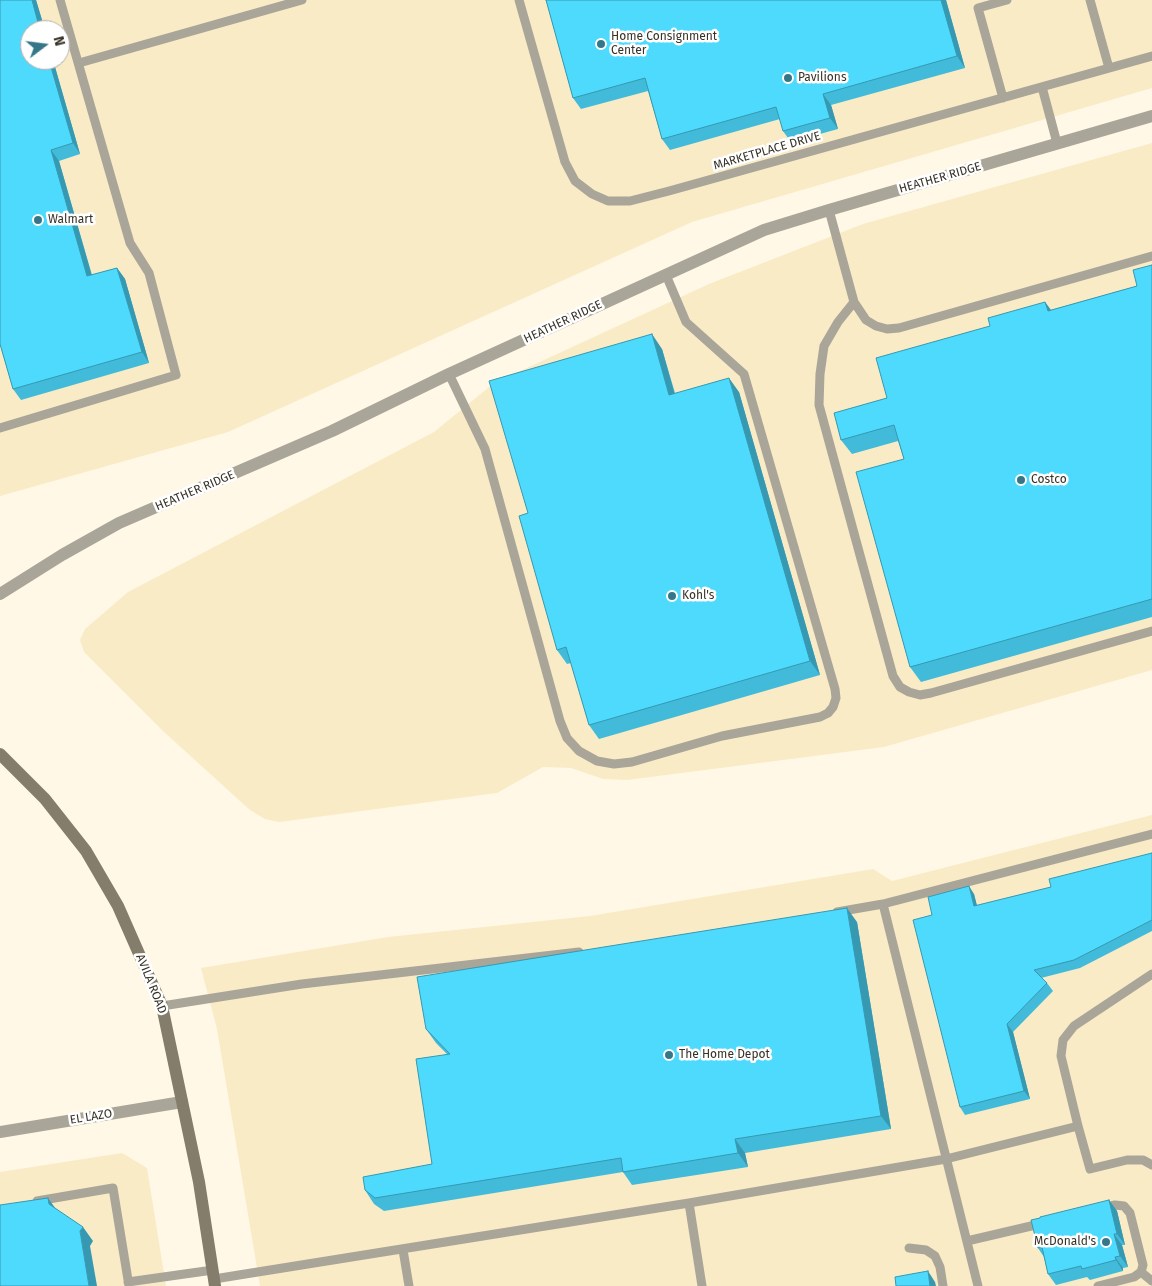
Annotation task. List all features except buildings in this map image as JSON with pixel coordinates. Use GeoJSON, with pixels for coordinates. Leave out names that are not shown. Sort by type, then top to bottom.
{"type":"FeatureCollection","features":[{"type":"Feature","properties":{"kind":"main road","name":"AVILA ROAD"},"geometry":{"type":"LineString","coordinates":[[0,754],[45,799],[86,851],[118,906],[162,1006],[199,1182],[214,1278]]}},
{"type":"Feature","properties":{"kind":"street","name":"HEATHER RIDGE"},"geometry":{"type":"LineString","coordinates":[[0,594],[62,555],[119,523],[332,431],[449,374],[764,230],[1152,116]]}},
{"type":"Feature","properties":{"kind":"street","name":"EL LAZO"},"geometry":{"type":"LineString","coordinates":[[0,1132],[182,1102]]}},
{"type":"Feature","properties":{"kind":"lane"},"geometry":{"type":"LineString","coordinates":[[0,428],[176,374],[149,273],[130,243],[60,0]]}},
{"type":"Feature","properties":{"kind":"lane"},"geometry":{"type":"LineString","coordinates":[[79,63],[302,0]]}},
{"type":"Feature","properties":{"kind":"lane","name":"MARKETPLACE DRIVE"},"geometry":{"type":"LineString","coordinates":[[519,0],[565,162],[575,181],[592,194],[608,201],[630,201],[669,191],[1152,56]]}},
{"type":"Feature","properties":{"kind":"lane"},"geometry":{"type":"LineString","coordinates":[[1003,98],[978,8],[1007,0]]}},
{"type":"Feature","properties":{"kind":"lane"},"geometry":{"type":"LineString","coordinates":[[1090,0],[1109,68]]}},
{"type":"Feature","properties":{"kind":"lane"},"geometry":{"type":"LineString","coordinates":[[1042,87],[1057,143]]}},
{"type":"Feature","properties":{"kind":"lane"},"geometry":{"type":"LineString","coordinates":[[829,210],[854,302],[866,320],[876,326],[887,329],[899,328],[1152,256]]}},
{"type":"Feature","properties":{"kind":"lane"},"geometry":{"type":"LineString","coordinates":[[449,374],[485,449],[560,721],[567,738],[579,751],[597,761],[614,764],[632,762],[722,736],[828,714],[836,698],[835,689],[744,374],[686,322],[666,275]]}},
{"type":"Feature","properties":{"kind":"lane"},"geometry":{"type":"LineString","coordinates":[[854,302],[838,322],[824,346],[818,405],[893,676],[900,687],[920,695],[931,693],[1152,631]]}},
{"type":"Feature","properties":{"kind":"lane"},"geometry":{"type":"LineString","coordinates":[[825,914],[883,904],[1152,834]]}},
{"type":"Feature","properties":{"kind":"lane"},"geometry":{"type":"LineString","coordinates":[[883,904],[978,1286]]}},
{"type":"Feature","properties":{"kind":"lane"},"geometry":{"type":"LineString","coordinates":[[162,1006],[302,984],[590,950]]}},
{"type":"Feature","properties":{"kind":"lane"},"geometry":{"type":"LineString","coordinates":[[1152,974],[1074,1026],[1063,1040],[1061,1056],[1090,1169],[1128,1160],[1143,1160],[1152,1165]]}},
{"type":"Feature","properties":{"kind":"lane"},"geometry":{"type":"LineString","coordinates":[[28,1202],[113,1188],[128,1284],[214,1278],[403,1250],[946,1159],[1078,1126]]}},
{"type":"Feature","properties":{"kind":"lane"},"geometry":{"type":"LineString","coordinates":[[689,1203],[702,1286]]}},
{"type":"Feature","properties":{"kind":"lane"},"geometry":{"type":"LineString","coordinates":[[1098,1209],[1115,1205],[1124,1206],[1130,1213],[1143,1265],[1141,1272],[1134,1277],[1098,1286]]}},
{"type":"Feature","properties":{"kind":"lane"},"geometry":{"type":"LineString","coordinates":[[967,1241],[1053,1220]]}},
{"type":"Feature","properties":{"kind":"lane"},"geometry":{"type":"LineString","coordinates":[[909,1248],[926,1250],[935,1256],[940,1266],[943,1286]]}},
{"type":"Feature","properties":{"kind":"lane"},"geometry":{"type":"LineString","coordinates":[[403,1250],[409,1286]]}},
{"type":"Feature","properties":{"kind":"lane"},"geometry":{"type":"LineString","coordinates":[[1141,1272],[1152,1281]]}},
{"type":"Feature","properties":{"kind":"shaded area"},"geometry":{"type":"Polygon","coordinates":[[[0,0],[1152,0],[1152,88],[692,222],[228,432],[0,496],[0,0]]]}},
{"type":"Feature","properties":{"kind":"shaded area"},"geometry":{"type":"Polygon","coordinates":[[[1152,143],[1152,670],[884,747],[627,780],[603,779],[571,768],[543,767],[497,793],[279,822],[265,819],[250,810],[164,732],[84,652],[80,640],[85,629],[128,592],[434,432],[494,383],[709,284],[863,224],[1152,143]]]}},
{"type":"Feature","properties":{"kind":"shaded area"},"geometry":{"type":"Polygon","coordinates":[[[1152,815],[1152,1286],[260,1286],[217,1029],[201,968],[388,937],[590,916],[873,869],[892,881],[1152,815]]]}},
{"type":"Feature","properties":{"kind":"shaded area"},"geometry":{"type":"Polygon","coordinates":[[[122,1153],[147,1168],[166,1286],[0,1286],[0,1172],[122,1153]]]}},
{"type":"Feature","properties":{"kind":"place","name":"Home Consignment Center"},"geometry":{"type":"Point","coordinates":[601,44]}},
{"type":"Feature","properties":{"kind":"place","name":"Pavilions"},"geometry":{"type":"Point","coordinates":[788,78]}},
{"type":"Feature","properties":{"kind":"place","name":"Walmart"},"geometry":{"type":"Point","coordinates":[38,220]}},
{"type":"Feature","properties":{"kind":"place","name":"Costco"},"geometry":{"type":"Point","coordinates":[1021,480]}},
{"type":"Feature","properties":{"kind":"place","name":"Kohl's"},"geometry":{"type":"Point","coordinates":[672,596]}},
{"type":"Feature","properties":{"kind":"place","name":"The Home Depot"},"geometry":{"type":"Point","coordinates":[669,1055]}},
{"type":"Feature","properties":{"kind":"place","name":"McDonald's"},"geometry":{"type":"Point","coordinates":[1106,1242]}}]}
